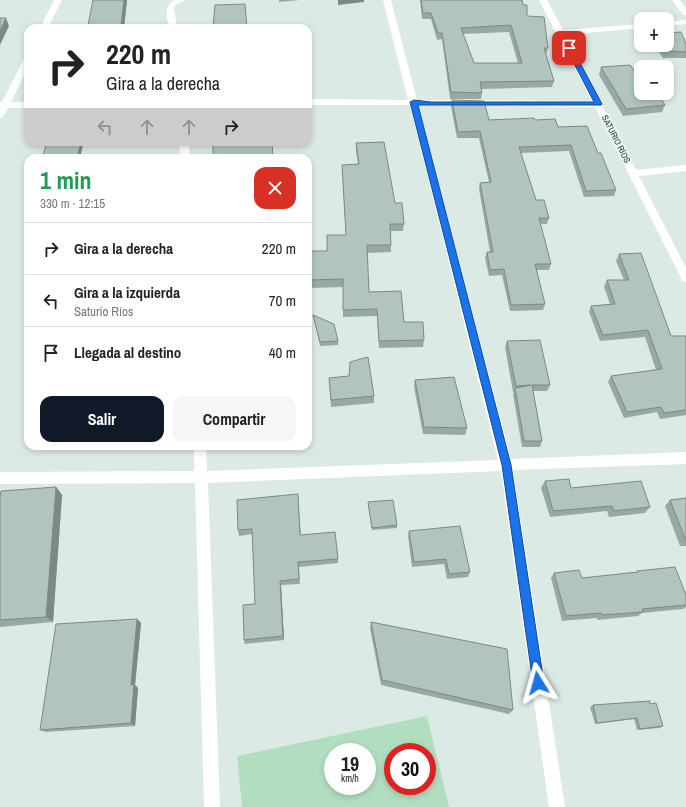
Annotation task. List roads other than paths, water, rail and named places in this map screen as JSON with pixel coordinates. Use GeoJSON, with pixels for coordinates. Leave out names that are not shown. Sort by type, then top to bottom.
{"type":"FeatureCollection","features":[{"type":"Feature","properties":{"kind":"street"},"geometry":{"type":"LineString","coordinates":[[46,24],[58,0]]}},
{"type":"Feature","properties":{"kind":"street"},"geometry":{"type":"LineString","coordinates":[[172,24],[170,8],[172,4],[181,0]]}},
{"type":"Feature","properties":{"kind":"street"},"geometry":{"type":"LineString","coordinates":[[386,0],[414,102],[506,465],[557,807]]}},
{"type":"Feature","properties":{"kind":"street","name":"SATURIO RÍOS"},"geometry":{"type":"LineString","coordinates":[[543,0],[598,104],[686,278]]}},
{"type":"Feature","properties":{"kind":"street"},"geometry":{"type":"LineString","coordinates":[[676,0],[686,13]]}},
{"type":"Feature","properties":{"kind":"street"},"geometry":{"type":"LineString","coordinates":[[674,23],[686,22]]}},
{"type":"Feature","properties":{"kind":"street"},"geometry":{"type":"LineString","coordinates":[[561,34],[634,27]]}},
{"type":"Feature","properties":{"kind":"street"},"geometry":{"type":"LineString","coordinates":[[0,115],[2,105],[24,66]]}},
{"type":"Feature","properties":{"kind":"street"},"geometry":{"type":"LineString","coordinates":[[312,102],[598,104]]}},
{"type":"Feature","properties":{"kind":"street"},"geometry":{"type":"LineString","coordinates":[[2,105],[24,105]]}},
{"type":"Feature","properties":{"kind":"street"},"geometry":{"type":"LineString","coordinates":[[633,173],[686,168]]}},
{"type":"Feature","properties":{"kind":"street"},"geometry":{"type":"LineString","coordinates":[[200,450],[212,807]]}},
{"type":"Feature","properties":{"kind":"street"},"geometry":{"type":"LineString","coordinates":[[0,478],[202,477],[686,458]]}}]}
